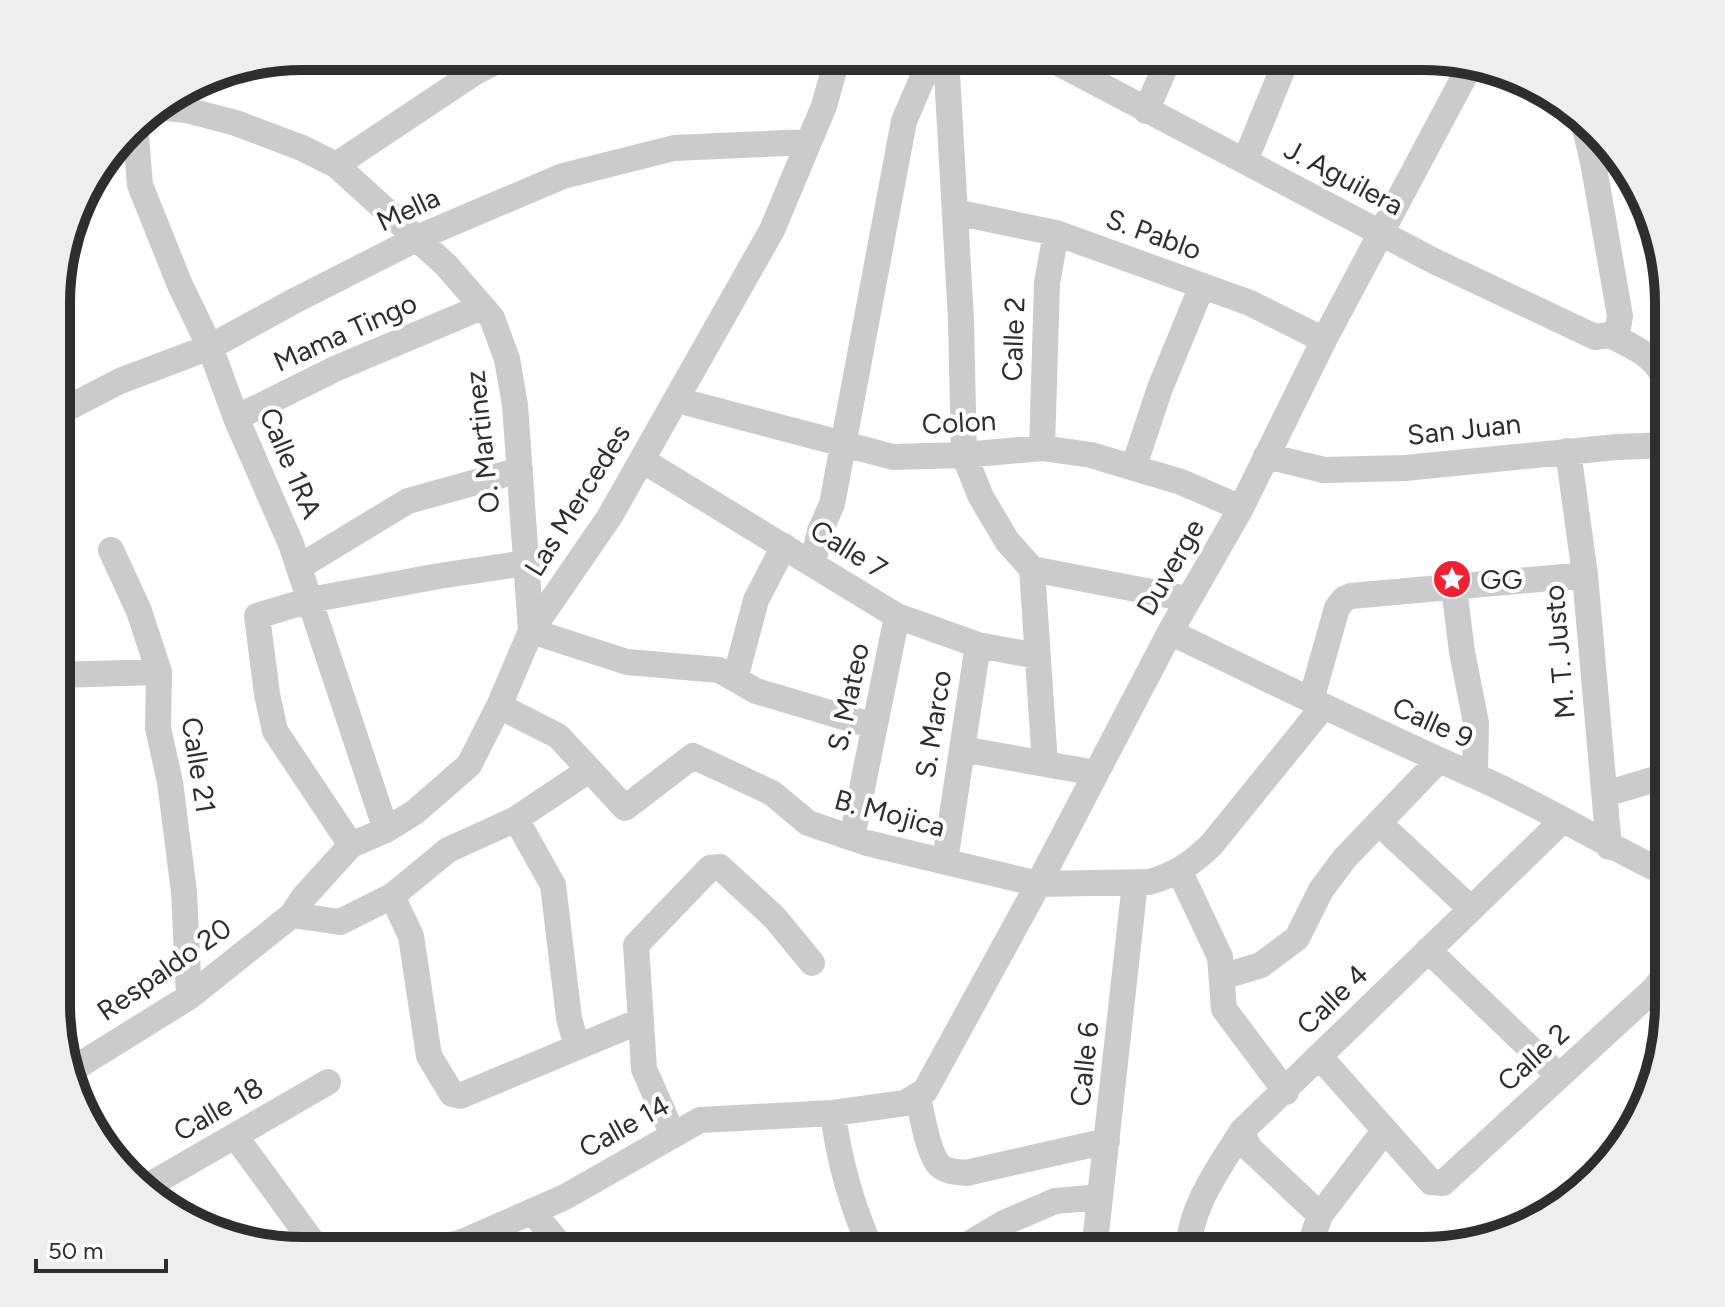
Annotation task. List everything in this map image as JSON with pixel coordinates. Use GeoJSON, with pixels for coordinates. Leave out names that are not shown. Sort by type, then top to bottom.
{"type":"FeatureCollection","features":[{"type":"Feature","properties":{"kind":"street"},"geometry":{"type":"LineString","coordinates":[[336,165],[470,70]]}},
{"type":"Feature","properties":{"kind":"street","name":"Las Mercedes"},"geometry":{"type":"LineString","coordinates":[[292,915],[303,898],[351,845],[386,830],[415,812],[469,765],[499,706],[531,631],[610,516],[772,230],[824,106],[834,70]]}},
{"type":"Feature","properties":{"kind":"street"},"geometry":{"type":"LineString","coordinates":[[813,563],[820,531],[832,504],[904,121],[926,70]]}},
{"type":"Feature","properties":{"kind":"street"},"geometry":{"type":"LineString","coordinates":[[947,70],[964,455],[981,497],[1007,541],[1032,569],[1188,599]]}},
{"type":"Feature","properties":{"kind":"street","name":"J. Aguilera"},"geometry":{"type":"LineString","coordinates":[[1071,70],[1380,233],[1595,337],[1614,332],[1655,363]]}},
{"type":"Feature","properties":{"kind":"street"},"geometry":{"type":"LineString","coordinates":[[1146,111],[1164,70]]}},
{"type":"Feature","properties":{"kind":"street"},"geometry":{"type":"LineString","coordinates":[[1245,161],[1282,70]]}},
{"type":"Feature","properties":{"kind":"street","name":"Duverge"},"geometry":{"type":"LineString","coordinates":[[918,1097],[932,1082],[1170,632],[1241,508],[1324,340],[1465,75]]}},
{"type":"Feature","properties":{"kind":"street","name":"O. Martinez"},"geometry":{"type":"LineString","coordinates":[[175,109],[236,123],[302,148],[336,165],[446,265],[492,318],[507,359],[515,405],[531,631]]}},
{"type":"Feature","properties":{"kind":"street"},"geometry":{"type":"LineString","coordinates":[[1588,139],[1620,316],[1614,332]]}},
{"type":"Feature","properties":{"kind":"street","name":"Calle 1RA"},"geometry":{"type":"LineString","coordinates":[[136,142],[140,185],[299,567],[386,830]]}},
{"type":"Feature","properties":{"kind":"street","name":"Mella"},"geometry":{"type":"LineString","coordinates":[[70,407],[120,381],[210,347],[416,239],[563,176],[674,148],[808,142]]}},
{"type":"Feature","properties":{"kind":"street","name":"S. Pablo"},"geometry":{"type":"LineString","coordinates":[[955,212],[1056,233],[1250,303],[1324,340]]}},
{"type":"Feature","properties":{"kind":"street","name":"Calle 2"},"geometry":{"type":"LineString","coordinates":[[1042,448],[1047,283],[1056,233]]}},
{"type":"Feature","properties":{"kind":"street"},"geometry":{"type":"LineString","coordinates":[[1134,466],[1160,388],[1202,286]]}},
{"type":"Feature","properties":{"kind":"street","name":"Mama Tingo"},"geometry":{"type":"LineString","coordinates":[[236,418],[337,368],[482,307]]}},
{"type":"Feature","properties":{"kind":"street","name":"Colon"},"geometry":{"type":"LineString","coordinates":[[677,400],[893,457],[1042,448],[1091,455],[1134,466],[1241,508]]}},
{"type":"Feature","properties":{"kind":"street","name":"San Juan"},"geometry":{"type":"LineString","coordinates":[[1266,456],[1324,470],[1405,468],[1568,451],[1655,446]]}},
{"type":"Feature","properties":{"kind":"street","name":"M. T. Justo"},"geometry":{"type":"LineString","coordinates":[[1568,451],[1585,575],[1609,847]]}},
{"type":"Feature","properties":{"kind":"street","name":"Calle 7"},"geometry":{"type":"LineString","coordinates":[[642,460],[897,616],[978,645],[1037,656]]}},
{"type":"Feature","properties":{"kind":"street"},"geometry":{"type":"LineString","coordinates":[[299,567],[408,501],[520,470]]}},
{"type":"Feature","properties":{"kind":"street"},"geometry":{"type":"LineString","coordinates":[[735,679],[756,600],[784,546]]}},
{"type":"Feature","properties":{"kind":"street","name":"Calle 21"},"geometry":{"type":"LineString","coordinates":[[111,550],[139,611],[159,672],[158,728],[170,782],[184,892],[189,997]]}},
{"type":"Feature","properties":{"kind":"street"},"geometry":{"type":"LineString","coordinates":[[351,845],[275,731],[257,616],[310,600],[526,563]]}},
{"type":"Feature","properties":{"kind":"street"},"geometry":{"type":"LineString","coordinates":[[1032,569],[1045,764]]}},
{"type":"Feature","properties":{"kind":"street"},"geometry":{"type":"LineString","coordinates":[[1142,883],[1192,863],[1212,844],[1317,704],[1337,608],[1344,599],[1585,575]]}},
{"type":"Feature","properties":{"kind":"street"},"geometry":{"type":"LineString","coordinates":[[1454,588],[1476,723],[1475,776]]}},
{"type":"Feature","properties":{"kind":"street","name":"S. Mateo"},"geometry":{"type":"LineString","coordinates":[[852,838],[897,616]]}},
{"type":"Feature","properties":{"kind":"street"},"geometry":{"type":"LineString","coordinates":[[531,631],[627,662],[719,670],[756,691],[874,726]]}},
{"type":"Feature","properties":{"kind":"street","name":"Calle 9"},"geometry":{"type":"LineString","coordinates":[[1170,632],[1475,776],[1655,868]]}},
{"type":"Feature","properties":{"kind":"street","name":"S. Marco"},"geometry":{"type":"LineString","coordinates":[[945,861],[978,645]]}},
{"type":"Feature","properties":{"kind":"street"},"geometry":{"type":"LineString","coordinates":[[70,675],[159,672]]}},
{"type":"Feature","properties":{"kind":"street"},"geometry":{"type":"LineString","coordinates":[[292,915],[340,922],[392,896],[448,850],[516,819],[589,770],[558,736],[499,706]]}},
{"type":"Feature","properties":{"kind":"street"},"geometry":{"type":"LineString","coordinates":[[962,749],[1096,773]]}},
{"type":"Feature","properties":{"kind":"street","name":"B. Mojica"},"geometry":{"type":"LineString","coordinates":[[589,770],[625,808],[693,756],[772,793],[808,823],[852,838],[1038,884],[1142,883]]}},
{"type":"Feature","properties":{"kind":"street"},"geometry":{"type":"LineString","coordinates":[[1222,977],[1261,965],[1297,938],[1321,890],[1344,859],[1438,761]]}},
{"type":"Feature","properties":{"kind":"street"},"geometry":{"type":"LineString","coordinates":[[1605,794],[1655,779]]}},
{"type":"Feature","properties":{"kind":"street"},"geometry":{"type":"LineString","coordinates":[[516,819],[553,885],[569,1018],[577,1047]]}},
{"type":"Feature","properties":{"kind":"street","name":"Calle 4"},"geometry":{"type":"LineString","coordinates":[[1189,1237],[1189,1229],[1211,1181],[1242,1131],[1286,1092],[1319,1056],[1563,820]]}},
{"type":"Feature","properties":{"kind":"street"},"geometry":{"type":"LineString","coordinates":[[1379,823],[1471,909]]}},
{"type":"Feature","properties":{"kind":"street"},"geometry":{"type":"LineString","coordinates":[[673,1135],[644,1069],[636,945],[715,866],[720,867],[775,918],[812,963]]}},
{"type":"Feature","properties":{"kind":"street"},"geometry":{"type":"LineString","coordinates":[[1179,870],[1220,957],[1224,1009],[1286,1092]]}},
{"type":"Feature","properties":{"kind":"street","name":"Calle 6"},"geometry":{"type":"LineString","coordinates":[[1096,1237],[1142,883]]}},
{"type":"Feature","properties":{"kind":"street"},"geometry":{"type":"LineString","coordinates":[[392,896],[411,936],[429,1056],[452,1094],[460,1096],[640,1021]]}},
{"type":"Feature","properties":{"kind":"street","name":"Respaldo 20"},"geometry":{"type":"LineString","coordinates":[[79,1066],[189,997],[292,915]]}},
{"type":"Feature","properties":{"kind":"street"},"geometry":{"type":"LineString","coordinates":[[1428,950],[1559,1076]]}},
{"type":"Feature","properties":{"kind":"street","name":"Calle 2"},"geometry":{"type":"LineString","coordinates":[[1385,1130],[1431,1182],[1443,1183],[1655,988]]}},
{"type":"Feature","properties":{"kind":"street"},"geometry":{"type":"LineString","coordinates":[[1313,1237],[1320,1215],[1385,1130],[1319,1056]]}},
{"type":"Feature","properties":{"kind":"street","name":"Calle 18"},"geometry":{"type":"LineString","coordinates":[[154,1183],[328,1082]]}},
{"type":"Feature","properties":{"kind":"street"},"geometry":{"type":"LineString","coordinates":[[918,1097],[933,1154],[941,1167],[953,1172],[966,1173],[1107,1141]]}},
{"type":"Feature","properties":{"kind":"street","name":"Calle 14"},"geometry":{"type":"LineString","coordinates":[[481,1237],[565,1197],[700,1120],[833,1113],[905,1103],[918,1097]]}},
{"type":"Feature","properties":{"kind":"street"},"geometry":{"type":"LineString","coordinates":[[833,1113],[836,1140],[866,1237]]}},
{"type":"Feature","properties":{"kind":"street"},"geometry":{"type":"LineString","coordinates":[[1242,1131],[1249,1148],[1320,1215]]}},
{"type":"Feature","properties":{"kind":"street"},"geometry":{"type":"LineString","coordinates":[[236,1137],[309,1237]]}},
{"type":"Feature","properties":{"kind":"street"},"geometry":{"type":"LineString","coordinates":[[980,1237],[1055,1201],[1100,1197]]}},
{"type":"Feature","properties":{"kind":"street"},"geometry":{"type":"LineString","coordinates":[[532,1211],[553,1237]]}},
{"type":"Feature","properties":{"kind":"place","name":"GG"},"geometry":{"type":"Point","coordinates":[1452,579]}}]}
